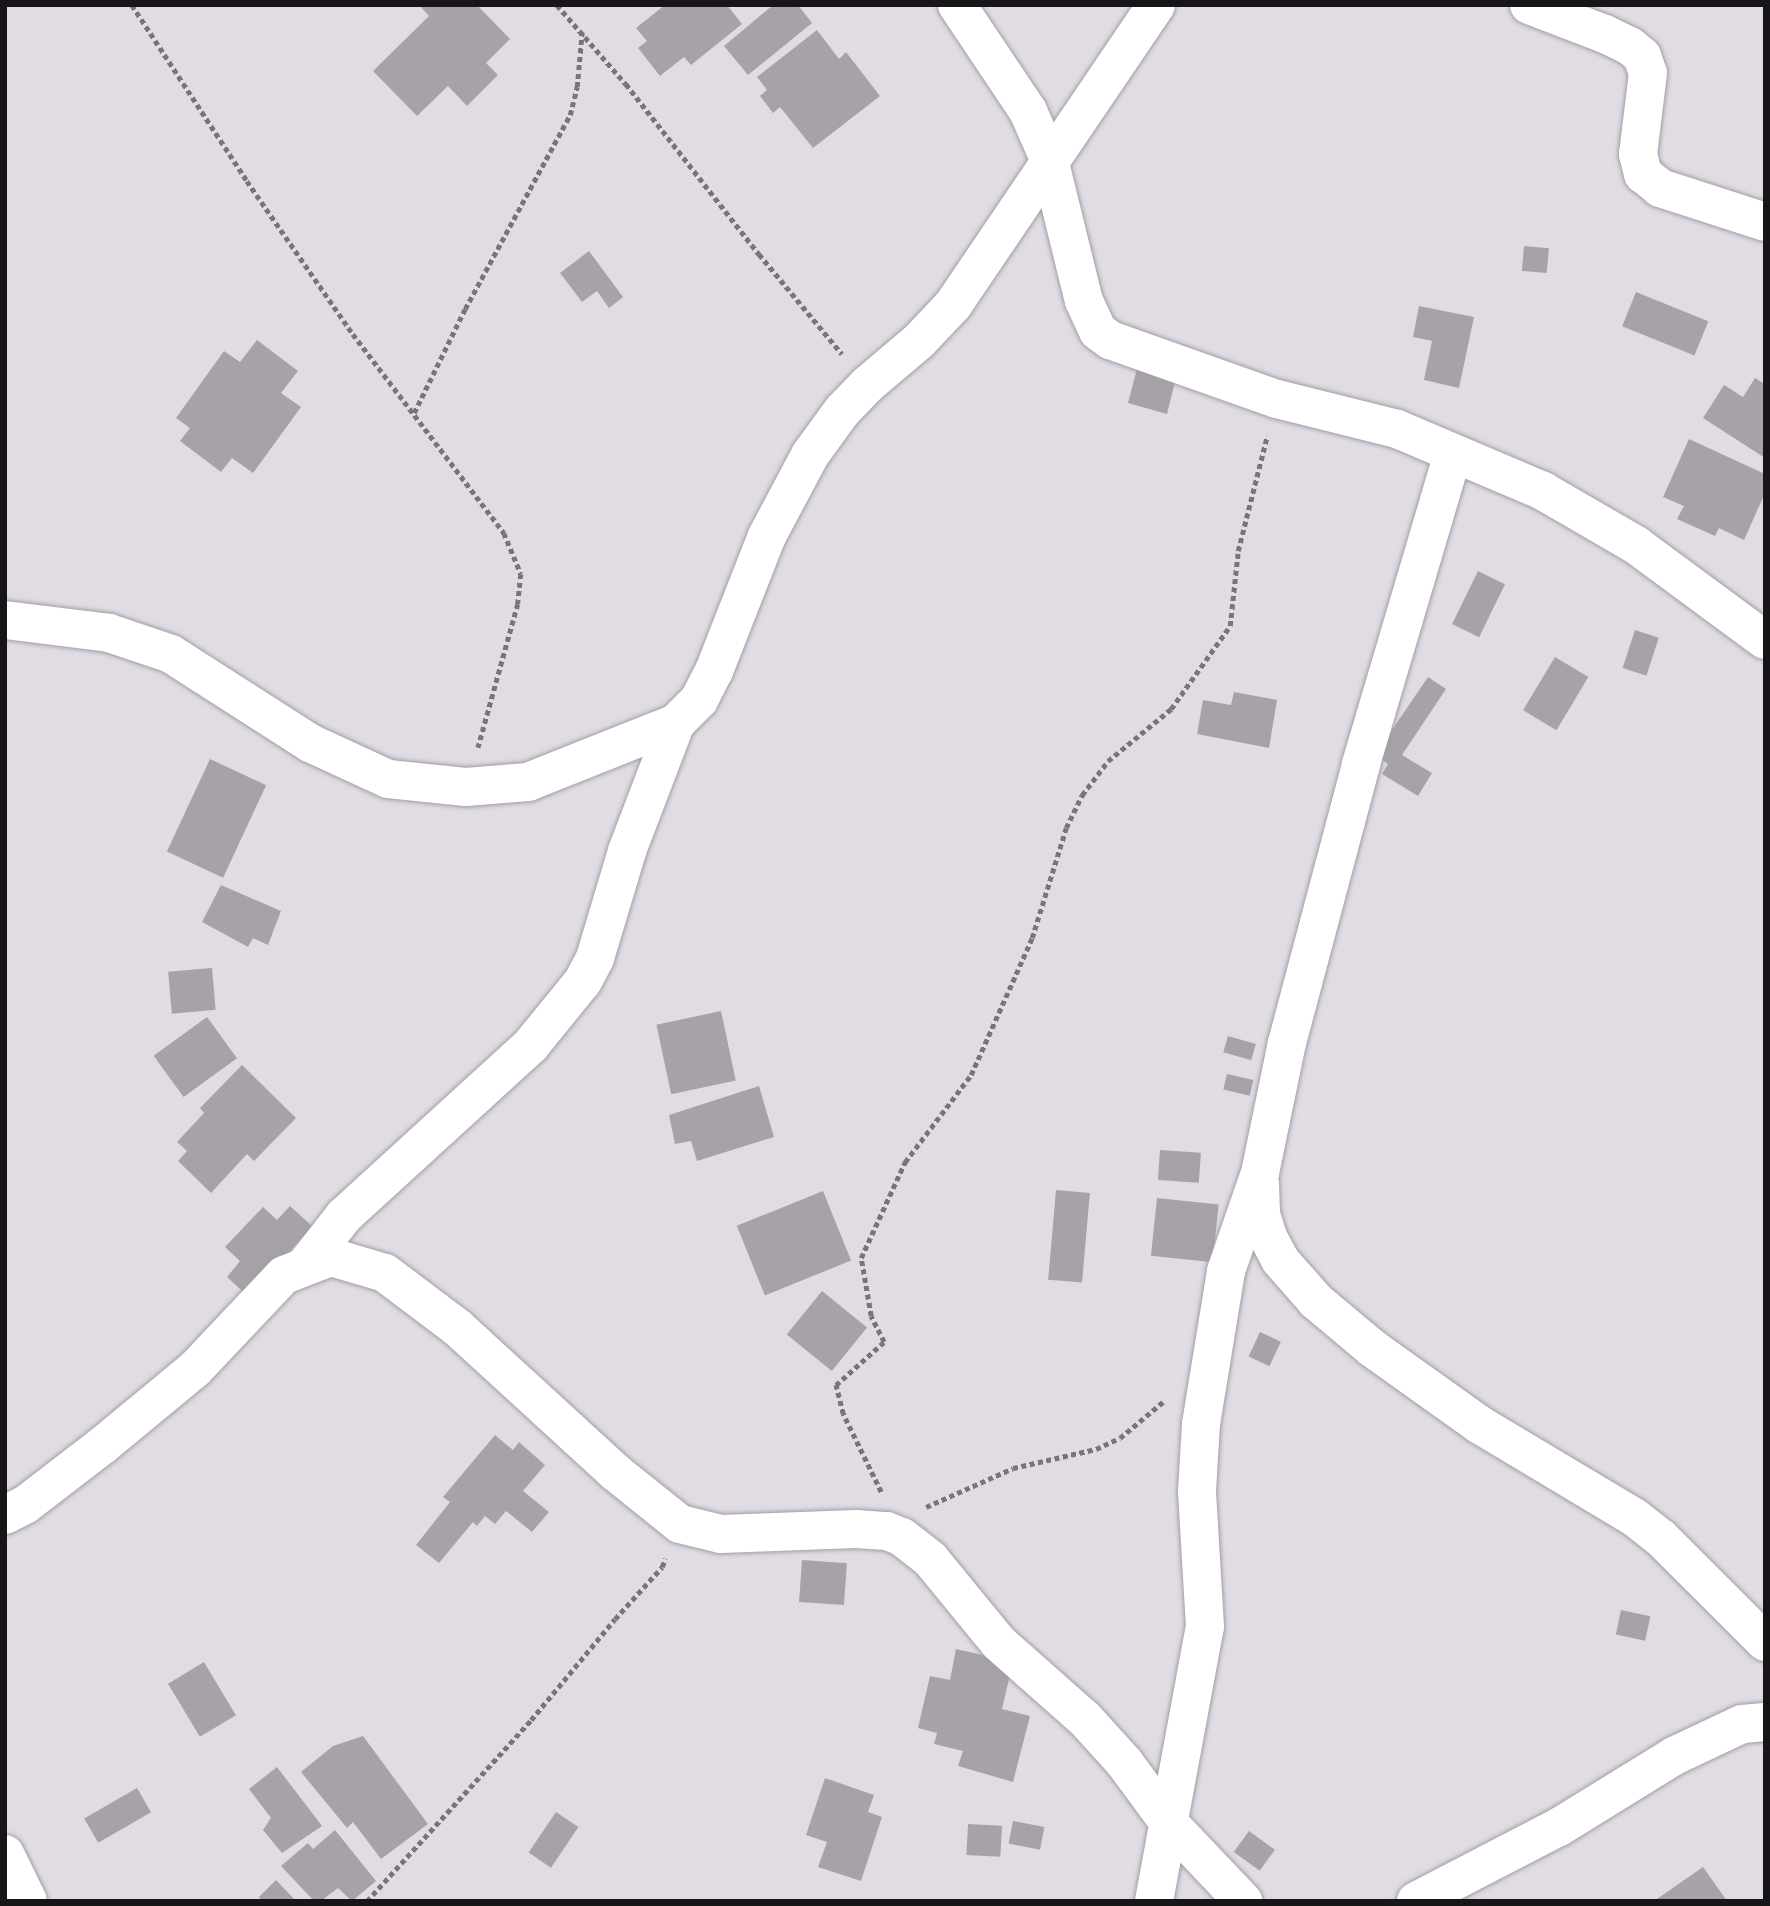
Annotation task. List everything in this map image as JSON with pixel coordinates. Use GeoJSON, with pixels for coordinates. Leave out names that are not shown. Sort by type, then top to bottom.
{"type":"FeatureCollection","features":[{"type":"Feature","properties":{"kind":"street"},"geometry":{"type":"LineString","coordinates":[[957,5],[1028,111],[1048,159],[1084,301],[1098,331],[1110,340],[1277,399],[1396,429],[1543,491],[1636,545],[1765,640]]}},
{"type":"Feature","properties":{"kind":"street"},"geometry":{"type":"LineString","coordinates":[[5,620],[109,633],[171,654],[310,743],[388,779],[466,787],[528,782],[676,723],[699,700],[767,536],[810,455],[842,411],[867,384],[919,341],[953,304],[1048,159],[1089,106],[1156,5]]}},
{"type":"Feature","properties":{"kind":"street"},"geometry":{"type":"LineString","coordinates":[[1529,5],[1605,34],[1630,46],[1642,56],[1648,73],[1638,153],[1643,174],[1660,188],[1765,222]]}},
{"type":"Feature","properties":{"kind":"street"},"geometry":{"type":"LineString","coordinates":[[1154,1901],[1205,1627],[1197,1491],[1202,1411],[1226,1271],[1260,1173],[1287,1044],[1361,764],[1453,453]]}},
{"type":"Feature","properties":{"kind":"street"},"geometry":{"type":"LineString","coordinates":[[307,1263],[344,1216],[531,1045],[583,981],[595,958],[627,850],[676,723]]}},
{"type":"Feature","properties":{"kind":"street"},"geometry":{"type":"LineString","coordinates":[[1260,1173],[1261,1214],[1268,1237],[1280,1260],[1316,1301],[1373,1348],[1480,1425],[1634,1517],[1661,1538],[1765,1642]]}},
{"type":"Feature","properties":{"kind":"street"},"geometry":{"type":"LineString","coordinates":[[5,1515],[25,1505],[195,1369],[284,1275],[307,1263],[331,1257],[385,1273],[458,1328],[664,1514],[699,1531],[721,1534],[856,1530],[887,1531],[902,1537],[931,1559],[999,1643],[1086,1719],[1124,1762],[1169,1823],[1243,1901]]}},
{"type":"Feature","properties":{"kind":"street"},"geometry":{"type":"LineString","coordinates":[[1416,1901],[1559,1827],[1674,1756],[1742,1724],[1765,1722]]}},
{"type":"Feature","properties":{"kind":"street"},"geometry":{"type":"LineString","coordinates":[[5,1854],[28,1901]]}},
{"type":"Feature","properties":{"kind":"path"},"geometry":{"type":"LineString","coordinates":[[132,5],[247,181],[354,334],[505,533],[521,574],[518,604],[502,669],[466,787]]}},
{"type":"Feature","properties":{"kind":"path"},"geometry":{"type":"LineString","coordinates":[[557,5],[582,32],[759,254],[867,384]]}},
{"type":"Feature","properties":{"kind":"path"},"geometry":{"type":"LineString","coordinates":[[414,413],[465,309],[570,115],[577,87],[582,32]]}},
{"type":"Feature","properties":{"kind":"path"},"geometry":{"type":"LineString","coordinates":[[902,1537],[843,1414],[836,1385],[884,1342],[871,1316],[861,1258],[905,1162],[971,1075],[1032,938],[1066,828],[1082,795],[1108,761],[1171,709],[1230,626],[1238,551],[1277,399]]}},
{"type":"Feature","properties":{"kind":"path"},"geometry":{"type":"LineString","coordinates":[[902,1537],[909,1522],[923,1509],[1013,1468],[1096,1449],[1120,1438],[1174,1392]]}},
{"type":"Feature","properties":{"kind":"path"},"geometry":{"type":"LineString","coordinates":[[367,1901],[531,1720],[662,1567],[664,1514]]}},
{"type":"Feature","properties":{"kind":"building"},"geometry":{"type":"Polygon","coordinates":[[[419,5],[477,5],[510,39],[486,63],[498,75],[467,106],[448,86],[417,116],[373,71],[429,16],[419,5]]]}},
{"type":"Feature","properties":{"kind":"building"},"geometry":{"type":"Polygon","coordinates":[[[665,5],[727,5],[742,24],[691,65],[684,57],[660,76],[638,48],[647,41],[636,28],[665,5]]]}},
{"type":"Feature","properties":{"kind":"building"},"geometry":{"type":"Polygon","coordinates":[[[773,5],[798,5],[812,23],[748,75],[724,46],[773,5]]]}},
{"type":"Feature","properties":{"kind":"building"},"geometry":{"type":"Polygon","coordinates":[[[817,30],[839,59],[846,52],[880,96],[813,148],[780,107],[773,113],[760,96],[767,90],[757,77],[817,30]]]}},
{"type":"Feature","properties":{"kind":"building"},"geometry":{"type":"Polygon","coordinates":[[[1524,246],[1549,248],[1547,273],[1522,271],[1524,246]]]}},
{"type":"Feature","properties":{"kind":"building"},"geometry":{"type":"Polygon","coordinates":[[[589,251],[623,297],[609,308],[597,291],[582,302],[560,273],[589,251]]]}},
{"type":"Feature","properties":{"kind":"building"},"geometry":{"type":"Polygon","coordinates":[[[1636,292],[1708,321],[1694,356],[1622,326],[1636,292]]]}},
{"type":"Feature","properties":{"kind":"building"},"geometry":{"type":"Polygon","coordinates":[[[1419,306],[1474,317],[1459,388],[1424,380],[1432,341],[1413,337],[1419,306]]]}},
{"type":"Feature","properties":{"kind":"building"},"geometry":{"type":"Polygon","coordinates":[[[257,340],[298,371],[281,393],[301,407],[253,473],[232,458],[221,472],[180,441],[190,428],[176,418],[224,351],[240,362],[257,340]]]}},
{"type":"Feature","properties":{"kind":"building"},"geometry":{"type":"Polygon","coordinates":[[[1139,361],[1175,382],[1167,414],[1128,403],[1139,361]]]}},
{"type":"Feature","properties":{"kind":"building"},"geometry":{"type":"Polygon","coordinates":[[[1755,378],[1765,384],[1765,458],[1703,418],[1724,385],[1743,397],[1755,378]]]}},
{"type":"Feature","properties":{"kind":"building"},"geometry":{"type":"Polygon","coordinates":[[[1689,439],[1765,474],[1765,493],[1744,540],[1719,528],[1715,536],[1677,519],[1684,506],[1663,497],[1689,439]]]}},
{"type":"Feature","properties":{"kind":"building"},"geometry":{"type":"Polygon","coordinates":[[[1478,571],[1505,584],[1479,637],[1452,624],[1478,571]]]}},
{"type":"Feature","properties":{"kind":"building"},"geometry":{"type":"Polygon","coordinates":[[[1635,630],[1659,638],[1646,676],[1623,668],[1635,630]]]}},
{"type":"Feature","properties":{"kind":"building"},"geometry":{"type":"Polygon","coordinates":[[[1555,657],[1588,677],[1556,730],[1523,710],[1555,657]]]}},
{"type":"Feature","properties":{"kind":"building"},"geometry":{"type":"Polygon","coordinates":[[[1428,677],[1446,689],[1402,755],[1432,773],[1418,796],[1382,774],[1388,764],[1375,755],[1428,677]]]}},
{"type":"Feature","properties":{"kind":"building"},"geometry":{"type":"Polygon","coordinates":[[[1234,692],[1277,700],[1269,748],[1197,734],[1203,700],[1231,705],[1234,692]]]}},
{"type":"Feature","properties":{"kind":"building"},"geometry":{"type":"Polygon","coordinates":[[[210,759],[266,785],[223,878],[167,851],[210,759]]]}},
{"type":"Feature","properties":{"kind":"building"},"geometry":{"type":"Polygon","coordinates":[[[221,885],[281,911],[268,945],[253,938],[248,947],[202,922],[221,885]]]}},
{"type":"Feature","properties":{"kind":"building"},"geometry":{"type":"Polygon","coordinates":[[[212,968],[216,1010],[172,1014],[168,972],[212,968]]]}},
{"type":"Feature","properties":{"kind":"building"},"geometry":{"type":"Polygon","coordinates":[[[721,1011],[736,1080],[671,1094],[656,1025],[721,1011]]]}},
{"type":"Feature","properties":{"kind":"building"},"geometry":{"type":"Polygon","coordinates":[[[207,1017],[237,1058],[184,1097],[154,1056],[207,1017]]]}},
{"type":"Feature","properties":{"kind":"building"},"geometry":{"type":"Polygon","coordinates":[[[1228,1036],[1256,1044],[1251,1060],[1223,1052],[1228,1036]]]}},
{"type":"Feature","properties":{"kind":"building"},"geometry":{"type":"Polygon","coordinates":[[[242,1065],[296,1118],[254,1161],[247,1154],[211,1193],[178,1161],[187,1151],[177,1142],[204,1113],[200,1108],[242,1065]]]}},
{"type":"Feature","properties":{"kind":"building"},"geometry":{"type":"Polygon","coordinates":[[[1227,1074],[1253,1080],[1250,1096],[1223,1090],[1227,1074]]]}},
{"type":"Feature","properties":{"kind":"building"},"geometry":{"type":"Polygon","coordinates":[[[759,1086],[774,1137],[697,1161],[691,1141],[675,1144],[669,1115],[759,1086]]]}},
{"type":"Feature","properties":{"kind":"building"},"geometry":{"type":"Polygon","coordinates":[[[1160,1150],[1201,1153],[1199,1183],[1158,1180],[1160,1150]]]}},
{"type":"Feature","properties":{"kind":"building"},"geometry":{"type":"Polygon","coordinates":[[[1056,1190],[1090,1193],[1082,1283],[1048,1280],[1056,1190]]]}},
{"type":"Feature","properties":{"kind":"building"},"geometry":{"type":"Polygon","coordinates":[[[823,1191],[851,1261],[765,1295],[737,1226],[823,1191]]]}},
{"type":"Feature","properties":{"kind":"building"},"geometry":{"type":"Polygon","coordinates":[[[1157,1198],[1219,1204],[1213,1262],[1151,1256],[1157,1198]]]}},
{"type":"Feature","properties":{"kind":"building"},"geometry":{"type":"Polygon","coordinates":[[[290,1206],[312,1226],[249,1297],[227,1277],[240,1261],[225,1247],[263,1207],[277,1220],[290,1206]]]}},
{"type":"Feature","properties":{"kind":"building"},"geometry":{"type":"Polygon","coordinates":[[[822,1291],[867,1328],[832,1371],[787,1335],[822,1291]]]}},
{"type":"Feature","properties":{"kind":"building"},"geometry":{"type":"Polygon","coordinates":[[[1260,1332],[1281,1342],[1269,1366],[1249,1356],[1260,1332]]]}},
{"type":"Feature","properties":{"kind":"building"},"geometry":{"type":"Polygon","coordinates":[[[495,1435],[513,1450],[519,1442],[545,1465],[523,1491],[549,1512],[532,1532],[506,1511],[495,1524],[485,1516],[477,1526],[473,1522],[439,1563],[416,1545],[450,1502],[443,1497],[495,1435]]]}},
{"type":"Feature","properties":{"kind":"building"},"geometry":{"type":"Polygon","coordinates":[[[802,1560],[847,1563],[844,1605],[799,1602],[802,1560]]]}},
{"type":"Feature","properties":{"kind":"building"},"geometry":{"type":"Polygon","coordinates":[[[1621,1610],[1650,1616],[1645,1641],[1616,1634],[1621,1610]]]}},
{"type":"Feature","properties":{"kind":"building"},"geometry":{"type":"Polygon","coordinates":[[[956,1649],[1013,1662],[1002,1709],[1030,1716],[1013,1782],[958,1766],[963,1751],[934,1744],[937,1733],[918,1728],[930,1676],[950,1680],[956,1649]]]}},
{"type":"Feature","properties":{"kind":"building"},"geometry":{"type":"Polygon","coordinates":[[[204,1662],[236,1715],[200,1737],[168,1684],[204,1662]]]}},
{"type":"Feature","properties":{"kind":"building"},"geometry":{"type":"Polygon","coordinates":[[[363,1736],[428,1824],[381,1859],[353,1822],[347,1828],[301,1772],[333,1746],[363,1736]]]}},
{"type":"Feature","properties":{"kind":"building"},"geometry":{"type":"Polygon","coordinates":[[[277,1767],[322,1826],[282,1853],[263,1830],[271,1818],[249,1789],[277,1767]]]}},
{"type":"Feature","properties":{"kind":"building"},"geometry":{"type":"Polygon","coordinates":[[[825,1778],[874,1795],[868,1812],[882,1817],[861,1881],[818,1867],[827,1842],[806,1835],[825,1778]]]}},
{"type":"Feature","properties":{"kind":"building"},"geometry":{"type":"Polygon","coordinates":[[[137,1788],[151,1812],[98,1843],[84,1818],[137,1788]]]}},
{"type":"Feature","properties":{"kind":"building"},"geometry":{"type":"Polygon","coordinates":[[[556,1812],[578,1827],[551,1868],[529,1853],[556,1812]]]}},
{"type":"Feature","properties":{"kind":"building"},"geometry":{"type":"Polygon","coordinates":[[[1013,1821],[1044,1827],[1040,1850],[1009,1844],[1013,1821]]]}},
{"type":"Feature","properties":{"kind":"building"},"geometry":{"type":"Polygon","coordinates":[[[968,1824],[1002,1826],[1000,1857],[966,1855],[968,1824]]]}},
{"type":"Feature","properties":{"kind":"building"},"geometry":{"type":"Polygon","coordinates":[[[335,1830],[376,1881],[352,1901],[338,1888],[321,1901],[314,1901],[281,1866],[308,1843],[313,1849],[335,1830]]]}},
{"type":"Feature","properties":{"kind":"building"},"geometry":{"type":"Polygon","coordinates":[[[1249,1831],[1275,1850],[1260,1871],[1234,1852],[1249,1831]]]}},
{"type":"Feature","properties":{"kind":"building"},"geometry":{"type":"Polygon","coordinates":[[[1703,1867],[1727,1901],[1654,1901],[1703,1867]]]}},
{"type":"Feature","properties":{"kind":"building"},"geometry":{"type":"Polygon","coordinates":[[[276,1880],[296,1901],[262,1901],[259,1897],[276,1880]]]}}]}
